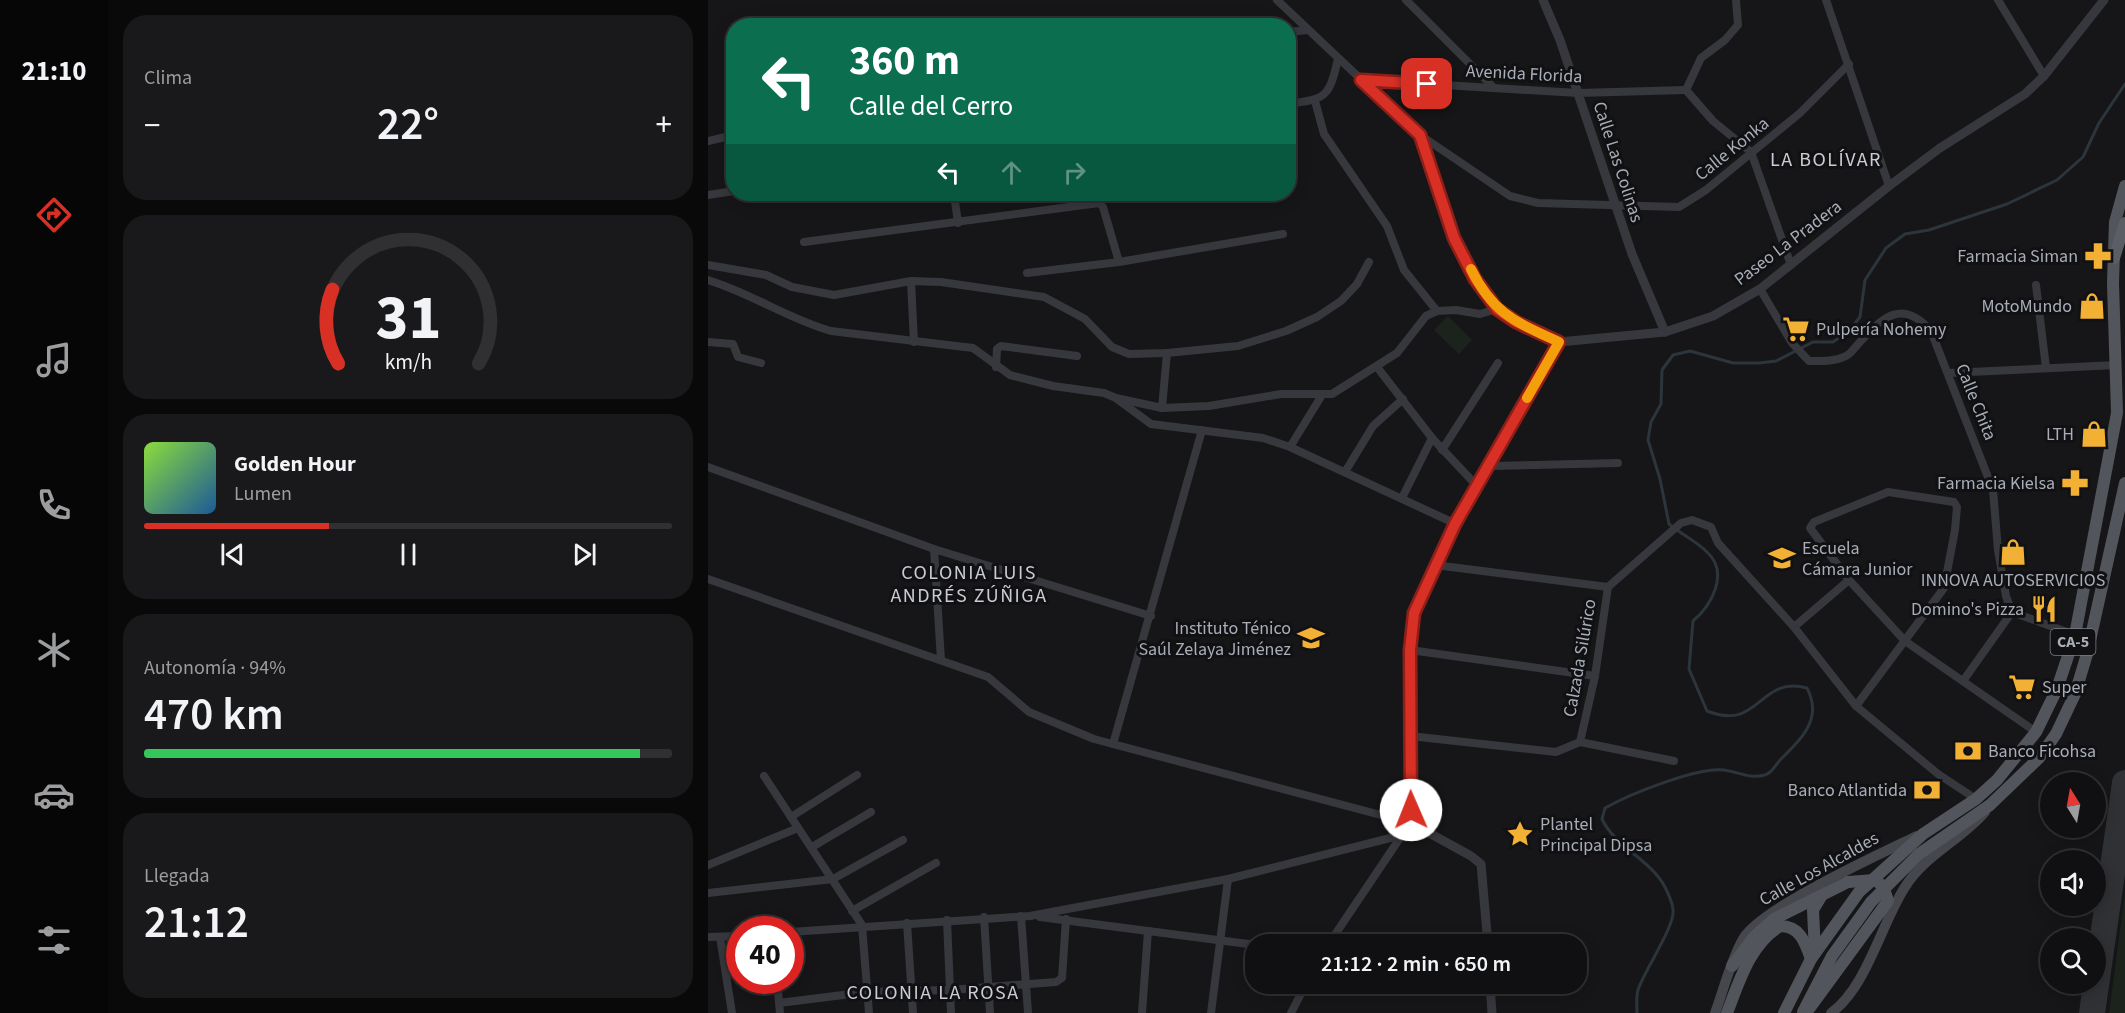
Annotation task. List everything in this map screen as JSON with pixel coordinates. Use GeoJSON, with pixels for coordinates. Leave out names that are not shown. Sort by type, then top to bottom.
{"type":"FeatureCollection","features":[{"type":"Feature","properties":{"kind":"highway"},"geometry":{"type":"LineString","coordinates":[[2114,258],[2125,223]]}},
{"type":"Feature","properties":{"kind":"main road","name":"CA-5"},"geometry":{"type":"LineString","coordinates":[[1784,1013],[1813,956],[1859,892],[1923,834],[1976,799],[1997,780],[2036,732],[2057,689],[2075,635],[2117,413],[2115,222],[2125,186]]}},
{"type":"Feature","properties":{"kind":"main road","name":"CA-5"},"geometry":{"type":"LineString","coordinates":[[1804,1013],[1832,956],[1871,902],[1919,854],[1990,805],[2039,758],[2056,734],[2075,694],[2087,654],[2125,483]]}},
{"type":"Feature","properties":{"kind":"main road"},"geometry":{"type":"LineString","coordinates":[[1831,1013],[1838,1008],[1860,977],[1905,887],[1927,860],[1976,823],[1990,805]]}},
{"type":"Feature","properties":{"kind":"main road","name":"Calle Los Alcaldes"},"geometry":{"type":"LineString","coordinates":[[1715,1013],[1743,938],[1758,921],[1844,872],[1923,834]]}},
{"type":"Feature","properties":{"kind":"main road"},"geometry":{"type":"LineString","coordinates":[[1732,966],[1754,937],[1774,919],[1848,882],[1875,880],[1887,892],[1888,901],[1804,1013]]}},
{"type":"Feature","properties":{"kind":"main road"},"geometry":{"type":"LineString","coordinates":[[1813,956],[1813,910],[1825,892]]}},
{"type":"Feature","properties":{"kind":"main road"},"geometry":{"type":"LineString","coordinates":[[1727,1013],[1752,956],[1769,932],[1780,926],[1794,930],[1804,939],[1813,956]]}},
{"type":"Feature","properties":{"kind":"street","name":"Calle Konka"},"geometry":{"type":"LineString","coordinates":[[1277,0],[1296,18]]}},
{"type":"Feature","properties":{"kind":"street"},"geometry":{"type":"LineString","coordinates":[[1406,0],[1494,88]]}},
{"type":"Feature","properties":{"kind":"street","name":"Calle Las Colinas"},"geometry":{"type":"LineString","coordinates":[[1543,0],[1578,93],[1613,204],[1665,332]]}},
{"type":"Feature","properties":{"kind":"street"},"geometry":{"type":"LineString","coordinates":[[1736,0],[1738,25],[1725,40],[1701,58],[1686,90],[1713,121],[1751,152],[1791,265]]}},
{"type":"Feature","properties":{"kind":"street"},"geometry":{"type":"LineString","coordinates":[[1827,0],[1889,186]]}},
{"type":"Feature","properties":{"kind":"street"},"geometry":{"type":"LineString","coordinates":[[1998,0],[2044,76]]}},
{"type":"Feature","properties":{"kind":"street","name":"Paseo La Pradera"},"geometry":{"type":"LineString","coordinates":[[1559,342],[1665,332],[1713,316],[1760,289],[1940,148],[2025,94],[2044,76],[2104,0]]}},
{"type":"Feature","properties":{"kind":"street","name":"Calle Konka"},"geometry":{"type":"LineString","coordinates":[[1296,18],[1420,135],[1510,196],[1538,203],[1679,207],[1706,190],[1800,113],[1849,64]]}},
{"type":"Feature","properties":{"kind":"street"},"geometry":{"type":"LineString","coordinates":[[1296,31],[1308,30]]}},
{"type":"Feature","properties":{"kind":"street"},"geometry":{"type":"LineString","coordinates":[[1296,103],[1315,101],[1331,88],[1338,59]]}},
{"type":"Feature","properties":{"kind":"street","name":"Avenida Florida"},"geometry":{"type":"LineString","coordinates":[[1361,80],[1578,93],[1686,90]]}},
{"type":"Feature","properties":{"kind":"street"},"geometry":{"type":"LineString","coordinates":[[1315,101],[1324,134],[1387,226],[1404,270],[1437,311]]}},
{"type":"Feature","properties":{"kind":"street"},"geometry":{"type":"LineString","coordinates":[[1335,934],[1411,823],[1410,650],[1414,613],[1455,524],[1559,342],[1516,322],[1497,309],[1475,279],[1454,238],[1431,162],[1420,135]]}},
{"type":"Feature","properties":{"kind":"street"},"geometry":{"type":"LineString","coordinates":[[708,141],[726,137]]}},
{"type":"Feature","properties":{"kind":"street"},"geometry":{"type":"LineString","coordinates":[[708,195],[726,192]]}},
{"type":"Feature","properties":{"kind":"street"},"geometry":{"type":"LineString","coordinates":[[955,201],[958,223]]}},
{"type":"Feature","properties":{"kind":"street"},"geometry":{"type":"LineString","coordinates":[[804,242],[1099,203],[1103,207],[1119,262]]}},
{"type":"Feature","properties":{"kind":"street"},"geometry":{"type":"LineString","coordinates":[[1027,273],[1119,262],[1283,234]]}},
{"type":"Feature","properties":{"kind":"street"},"geometry":{"type":"LineString","coordinates":[[708,265],[766,275],[792,287],[834,295],[911,281],[941,282],[1044,297],[1085,319],[1112,347],[1129,354],[1238,346],[1308,321],[1341,301],[1357,284],[1369,262]]}},
{"type":"Feature","properties":{"kind":"street"},"geometry":{"type":"LineString","coordinates":[[708,280],[741,290],[811,325],[831,331],[973,348],[996,367],[1021,378],[1053,386],[1104,393],[1116,398],[1162,408],[1209,406],[1281,394],[1332,394],[1397,352],[1426,316],[1437,311],[1456,310],[1480,314],[1497,309]]}},
{"type":"Feature","properties":{"kind":"street"},"geometry":{"type":"LineString","coordinates":[[911,281],[914,342]]}},
{"type":"Feature","properties":{"kind":"street"},"geometry":{"type":"LineString","coordinates":[[2036,285],[2046,368]]}},
{"type":"Feature","properties":{"kind":"street","name":"Calle Chita"},"geometry":{"type":"LineString","coordinates":[[1760,289],[1792,343],[1809,360],[1830,361],[1847,356],[1885,317],[1909,313],[1922,321],[1931,331],[1994,490],[1998,550],[2006,596],[2012,612]]}},
{"type":"Feature","properties":{"kind":"street"},"geometry":{"type":"LineString","coordinates":[[708,342],[733,344],[738,357],[761,363]]}},
{"type":"Feature","properties":{"kind":"street"},"geometry":{"type":"LineString","coordinates":[[996,367],[997,349],[1001,346],[1077,356]]}},
{"type":"Feature","properties":{"kind":"street"},"geometry":{"type":"LineString","coordinates":[[1162,408],[1167,353]]}},
{"type":"Feature","properties":{"kind":"street"},"geometry":{"type":"LineString","coordinates":[[1442,450],[1498,363]]}},
{"type":"Feature","properties":{"kind":"street"},"geometry":{"type":"LineString","coordinates":[[1948,373],[2117,365]]}},
{"type":"Feature","properties":{"kind":"street"},"geometry":{"type":"LineString","coordinates":[[1377,366],[1431,438],[1477,486]]}},
{"type":"Feature","properties":{"kind":"street"},"geometry":{"type":"LineString","coordinates":[[1290,447],[1322,395]]}},
{"type":"Feature","properties":{"kind":"street"},"geometry":{"type":"LineString","coordinates":[[1116,398],[1133,413],[1151,424],[1263,438],[1290,447],[1455,524]]}},
{"type":"Feature","properties":{"kind":"street"},"geometry":{"type":"LineString","coordinates":[[1345,472],[1373,426],[1403,399]]}},
{"type":"Feature","properties":{"kind":"street"},"geometry":{"type":"LineString","coordinates":[[1113,744],[1202,430]]}},
{"type":"Feature","properties":{"kind":"street"},"geometry":{"type":"LineString","coordinates":[[1402,498],[1431,438]]}},
{"type":"Feature","properties":{"kind":"street"},"geometry":{"type":"LineString","coordinates":[[1490,466],[1618,463]]}},
{"type":"Feature","properties":{"kind":"street"},"geometry":{"type":"LineString","coordinates":[[708,467],[934,549],[1151,616]]}},
{"type":"Feature","properties":{"kind":"street"},"geometry":{"type":"LineString","coordinates":[[1856,706],[1905,641],[1944,588],[1955,530],[1957,507],[1954,502],[1895,492],[1880,494],[1814,522],[1810,528],[1849,580],[1905,641],[2036,732]]}},
{"type":"Feature","properties":{"kind":"street","name":"Calzada Silúrico"},"geometry":{"type":"LineString","coordinates":[[1580,742],[1595,676],[1608,587],[1681,523],[1692,520],[1711,527],[1718,543],[1794,627]]}},
{"type":"Feature","properties":{"kind":"street"},"geometry":{"type":"LineString","coordinates":[[934,549],[941,660]]}},
{"type":"Feature","properties":{"kind":"street"},"geometry":{"type":"LineString","coordinates":[[1435,565],[1608,587]]}},
{"type":"Feature","properties":{"kind":"street"},"geometry":{"type":"LineString","coordinates":[[708,579],[988,676],[1029,712],[1113,744],[1411,823],[1472,856],[1481,864],[1487,934]]}},
{"type":"Feature","properties":{"kind":"street"},"geometry":{"type":"LineString","coordinates":[[1849,580],[1794,627],[1856,706],[1938,774],[1976,799]]}},
{"type":"Feature","properties":{"kind":"street"},"geometry":{"type":"LineString","coordinates":[[1963,681],[2012,612],[2075,635]]}},
{"type":"Feature","properties":{"kind":"street"},"geometry":{"type":"LineString","coordinates":[[1410,650],[1595,676]]}},
{"type":"Feature","properties":{"kind":"street"},"geometry":{"type":"LineString","coordinates":[[1410,736],[1556,752],[1580,742],[1674,761]]}},
{"type":"Feature","properties":{"kind":"street"},"geometry":{"type":"LineString","coordinates":[[790,817],[857,775]]}},
{"type":"Feature","properties":{"kind":"street"},"geometry":{"type":"LineString","coordinates":[[764,776],[862,925],[869,1013]]}},
{"type":"Feature","properties":{"kind":"street"},"geometry":{"type":"LineString","coordinates":[[812,847],[872,812]]}},
{"type":"Feature","properties":{"kind":"street"},"geometry":{"type":"LineString","coordinates":[[708,865],[798,828]]}},
{"type":"Feature","properties":{"kind":"street"},"geometry":{"type":"LineString","coordinates":[[1026,916],[1228,879],[1402,835]]}},
{"type":"Feature","properties":{"kind":"street"},"geometry":{"type":"LineString","coordinates":[[708,893],[833,879],[903,840]]}},
{"type":"Feature","properties":{"kind":"street"},"geometry":{"type":"LineString","coordinates":[[852,911],[936,863]]}},
{"type":"Feature","properties":{"kind":"street"},"geometry":{"type":"LineString","coordinates":[[1211,1013],[1228,879]]}},
{"type":"Feature","properties":{"kind":"street"},"geometry":{"type":"LineString","coordinates":[[1026,916],[1028,1013]]}},
{"type":"Feature","properties":{"kind":"street"},"geometry":{"type":"LineString","coordinates":[[804,931],[862,925],[1026,916],[1066,919],[1245,943]]}},
{"type":"Feature","properties":{"kind":"street"},"geometry":{"type":"LineString","coordinates":[[984,917],[990,1013]]}},
{"type":"Feature","properties":{"kind":"street"},"geometry":{"type":"LineString","coordinates":[[779,1003],[867,992],[989,988],[1056,982],[1062,978],[1066,919]]}},
{"type":"Feature","properties":{"kind":"street"},"geometry":{"type":"LineString","coordinates":[[947,920],[951,1013]]}},
{"type":"Feature","properties":{"kind":"street"},"geometry":{"type":"LineString","coordinates":[[907,923],[913,1013]]}},
{"type":"Feature","properties":{"kind":"street"},"geometry":{"type":"LineString","coordinates":[[1142,1013],[1148,931]]}},
{"type":"Feature","properties":{"kind":"street"},"geometry":{"type":"LineString","coordinates":[[720,937],[732,1013]]}},
{"type":"Feature","properties":{"kind":"street"},"geometry":{"type":"LineString","coordinates":[[708,938],[726,937]]}},
{"type":"Feature","properties":{"kind":"street"},"geometry":{"type":"LineString","coordinates":[[778,994],[780,1013]]}},
{"type":"Feature","properties":{"kind":"street"},"geometry":{"type":"LineString","coordinates":[[1291,1013],[1301,994]]}},
{"type":"Feature","properties":{"kind":"street"},"geometry":{"type":"LineString","coordinates":[[1491,994],[1492,1013]]}},
{"type":"Feature","properties":{"kind":"shaded area"},"geometry":{"type":"Polygon","coordinates":[[[1448,316],[1472,340],[1459,354],[1434,330],[1448,316]]]}},
{"type":"Feature","properties":{"kind":"shaded area"},"geometry":{"type":"Polygon","coordinates":[[[2125,893],[2125,1013],[2109,1013],[2125,893]]]}},
{"type":"Feature","properties":{"kind":"waterway"},"geometry":{"type":"LineString","coordinates":[[1637,1013],[1638,990],[1670,926],[1673,909],[1659,877],[1608,829],[1602,819],[1605,808],[1647,789],[1681,777],[1712,770],[1754,776],[1767,774],[1803,735],[1813,709],[1807,688],[1791,686],[1778,689],[1749,710],[1739,714],[1725,716],[1707,711],[1689,669],[1693,621],[1700,615],[1711,598],[1715,589],[1717,570],[1714,560],[1707,552],[1669,524],[1660,479],[1648,440],[1651,422],[1661,404],[1662,370],[1673,355],[1690,351],[1733,363],[1759,363],[1776,361],[1813,342],[1833,342],[1849,331],[1860,317],[1865,280],[1886,248],[1905,234],[1929,230],[2007,204],[2057,180],[2083,157],[2099,123],[2125,84]]}},
{"type":"Feature","properties":{"kind":"taxiway"},"geometry":{"type":"LineString","coordinates":[[2092,1013],[2125,783]]}},
{"type":"Feature","properties":{"kind":"slow traffic"},"geometry":{"type":"LineString","coordinates":[[1471,269],[1475,279],[1497,309],[1516,322],[1559,342],[1527,398]]}},
{"type":"Feature","properties":{"kind":"place","name":"Farmacia Siman"},"geometry":{"type":"Point","coordinates":[2098,256]}},
{"type":"Feature","properties":{"kind":"place","name":"MotoMundo"},"geometry":{"type":"Point","coordinates":[2092,306]}},
{"type":"Feature","properties":{"kind":"place","name":"Pulpería Nohemy"},"geometry":{"type":"Point","coordinates":[1796,329]}},
{"type":"Feature","properties":{"kind":"place","name":"LTH"},"geometry":{"type":"Point","coordinates":[2094,434]}},
{"type":"Feature","properties":{"kind":"place","name":"Farmacia Kielsa"},"geometry":{"type":"Point","coordinates":[2075,483]}},
{"type":"Feature","properties":{"kind":"place","name":"INNOVA AUTOSERVICIOS"},"geometry":{"type":"Point","coordinates":[2013,552]}},
{"type":"Feature","properties":{"kind":"place","name":"Escuela Cámara Junior"},"geometry":{"type":"Point","coordinates":[1782,558]}},
{"type":"Feature","properties":{"kind":"place","name":"Domino's Pizza"},"geometry":{"type":"Point","coordinates":[2044,609]}},
{"type":"Feature","properties":{"kind":"place","name":"Instituto Ténico Saúl Zelaya Jiménez"},"geometry":{"type":"Point","coordinates":[1311,638]}},
{"type":"Feature","properties":{"kind":"place","name":"Super"},"geometry":{"type":"Point","coordinates":[2022,687]}},
{"type":"Feature","properties":{"kind":"place","name":"Banco Ficohsa"},"geometry":{"type":"Point","coordinates":[1968,751]}},
{"type":"Feature","properties":{"kind":"place","name":"Banco Atlantida"},"geometry":{"type":"Point","coordinates":[1927,790]}},
{"type":"Feature","properties":{"kind":"place","name":"Plantel Principal Dipsa"},"geometry":{"type":"Point","coordinates":[1520,834]}},
{"type":"Feature","properties":{"kind":"district","name":"LA BOLÍVAR"},"geometry":{"type":"Point","coordinates":[1826,160]}},
{"type":"Feature","properties":{"kind":"district","name":"COLONIA LUIS ANDRÉS ZÚÑIGA"},"geometry":{"type":"Point","coordinates":[969,584]}},
{"type":"Feature","properties":{"kind":"district","name":"COLONIA LA ROSA"},"geometry":{"type":"Point","coordinates":[933,993]}},
{"type":"Feature","properties":{"kind":"route"},"geometry":{"type":"LineString","coordinates":[[1411,810],[1410,650],[1414,613],[1455,524],[1559,342],[1516,322],[1497,309],[1475,279],[1454,238],[1429,154],[1420,135],[1361,80],[1427,84]]}}]}
